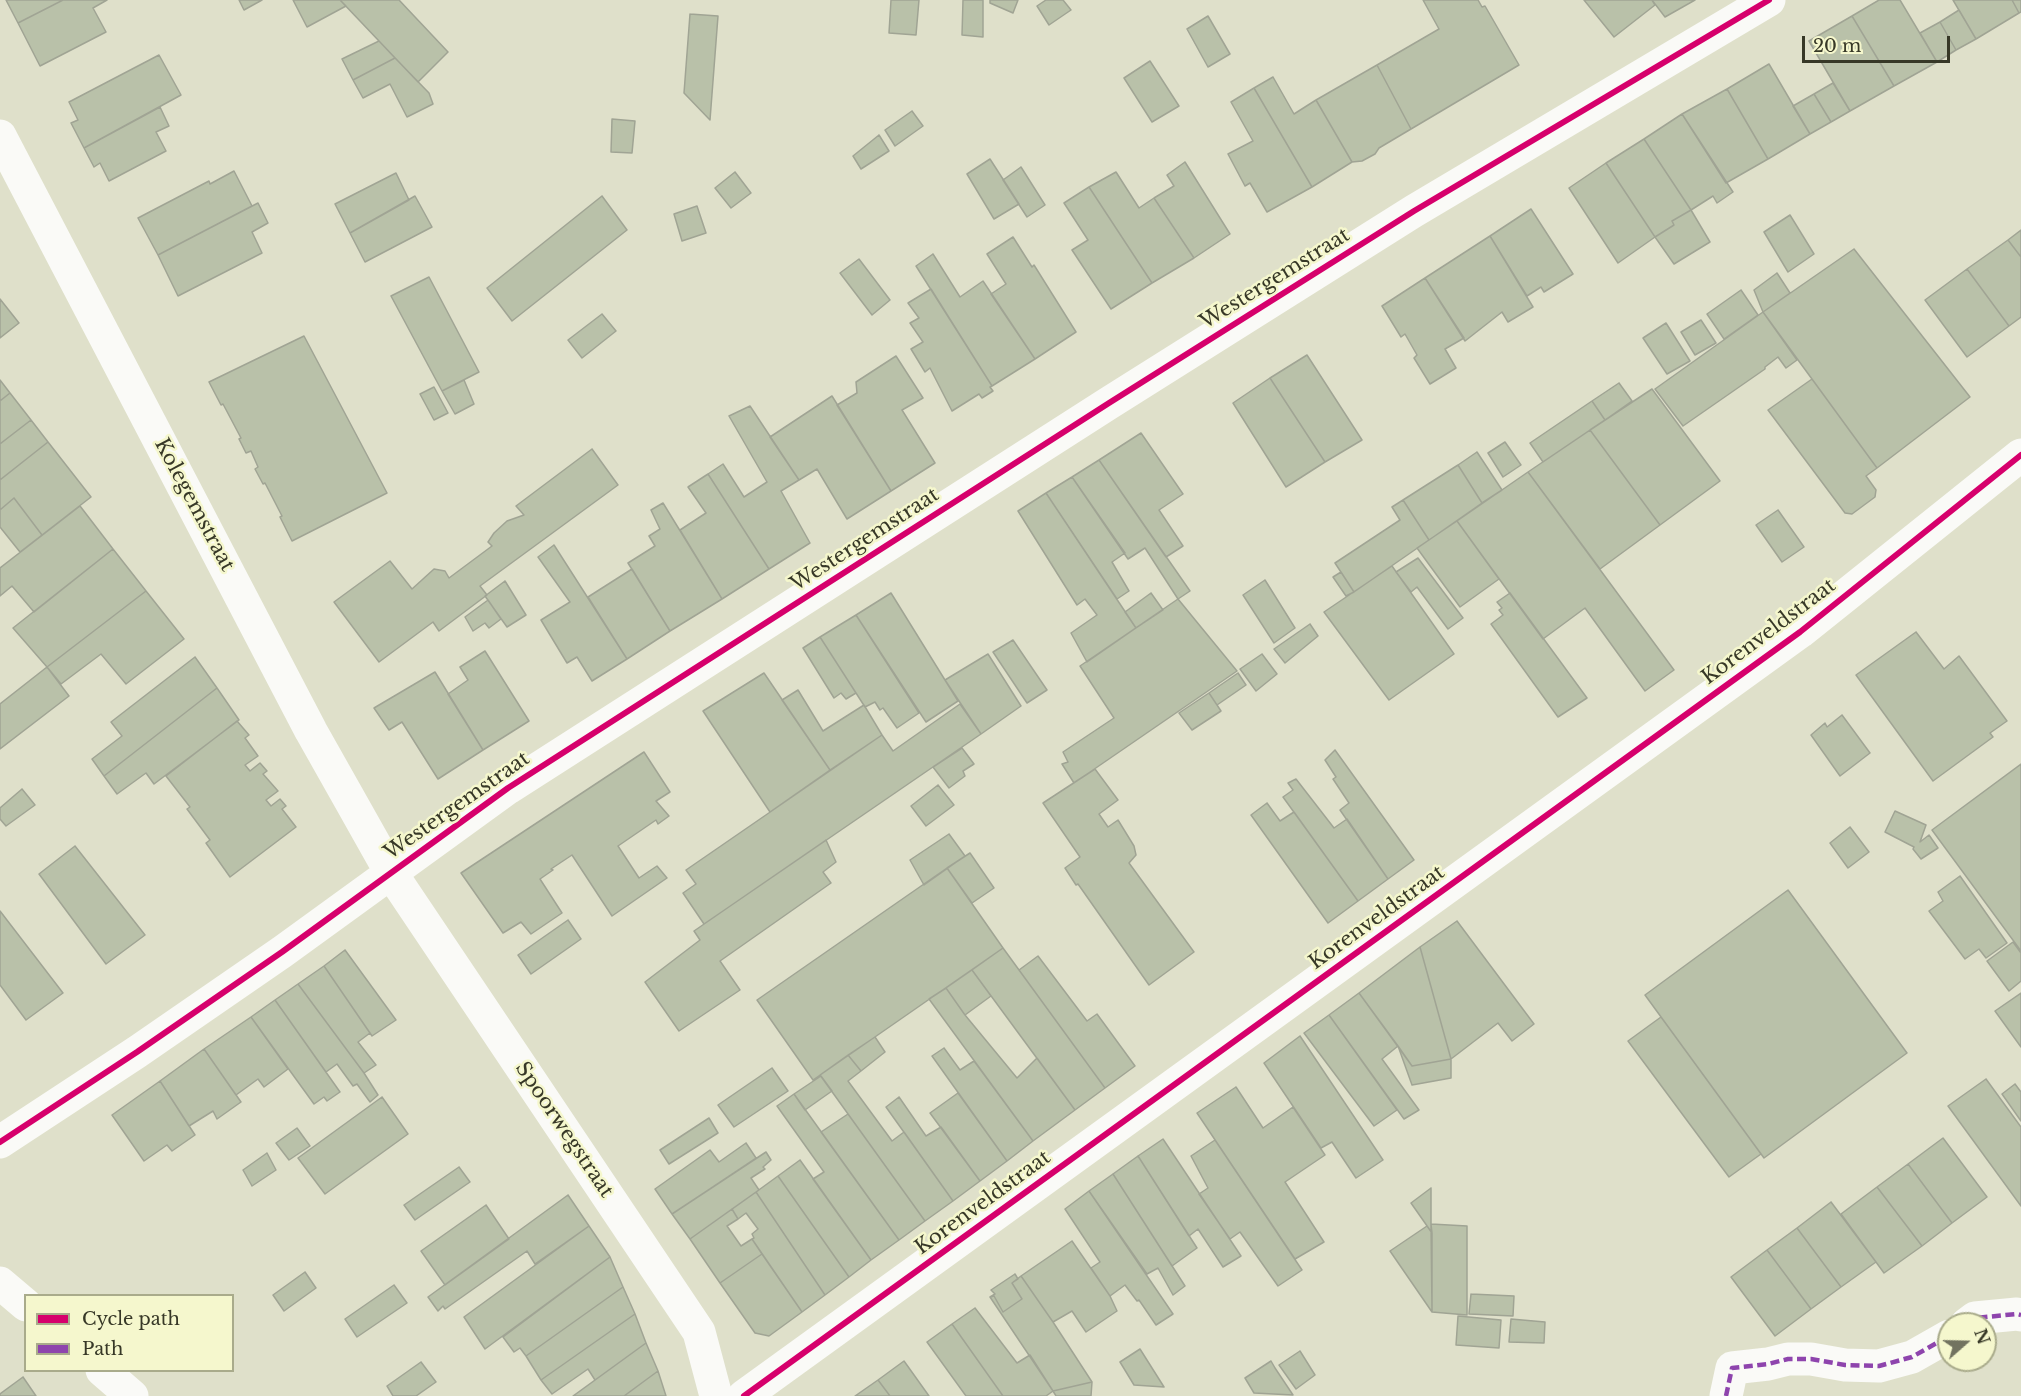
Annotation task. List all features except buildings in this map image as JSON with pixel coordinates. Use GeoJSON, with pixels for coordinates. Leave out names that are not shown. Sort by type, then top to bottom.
{"type":"FeatureCollection","features":[{"type":"Feature","properties":{"kind":"street","name":"Westergemstraat"},"geometry":{"type":"LineString","coordinates":[[0,1142],[224,992],[508,788],[1109,403],[1414,211],[1769,0]]}},
{"type":"Feature","properties":{"kind":"street","name":"Kolegemstraat"},"geometry":{"type":"LineString","coordinates":[[0,136],[311,731],[391,873]]}},
{"type":"Feature","properties":{"kind":"street","name":"Korenveldstraat"},"geometry":{"type":"LineString","coordinates":[[744,1396],[1800,632],[2021,455]]}},
{"type":"Feature","properties":{"kind":"street","name":"Spoorwegstraat"},"geometry":{"type":"LineString","coordinates":[[391,873],[699,1332],[716,1396]]}},
{"type":"Feature","properties":{"kind":"street"},"geometry":{"type":"LineString","coordinates":[[0,1283],[24,1303]]}},
{"type":"Feature","properties":{"kind":"street"},"geometry":{"type":"LineString","coordinates":[[1997,1316],[2021,1315]]}},
{"type":"Feature","properties":{"kind":"street"},"geometry":{"type":"LineString","coordinates":[[1729,1382],[1768,1364],[1788,1359],[1879,1366],[1912,1358],[1937,1343]]}},
{"type":"Feature","properties":{"kind":"street"},"geometry":{"type":"LineString","coordinates":[[103,1372],[132,1396]]}},
{"type":"Feature","properties":{"kind":"marked path"},"geometry":{"type":"LineString","coordinates":[[1997,1316],[2021,1315]]}},
{"type":"Feature","properties":{"kind":"marked path"},"geometry":{"type":"LineString","coordinates":[[1726,1396],[1732,1368],[1788,1359],[1879,1366],[1912,1357],[1937,1343]]}},
{"type":"Feature","properties":{"kind":"cycle path"},"geometry":{"type":"LineString","coordinates":[[0,1142],[137,1052],[282,952],[508,788],[1109,403],[1414,211],[1769,0]]}},
{"type":"Feature","properties":{"kind":"cycle path"},"geometry":{"type":"LineString","coordinates":[[744,1396],[1800,632],[2021,455]]}}]}
